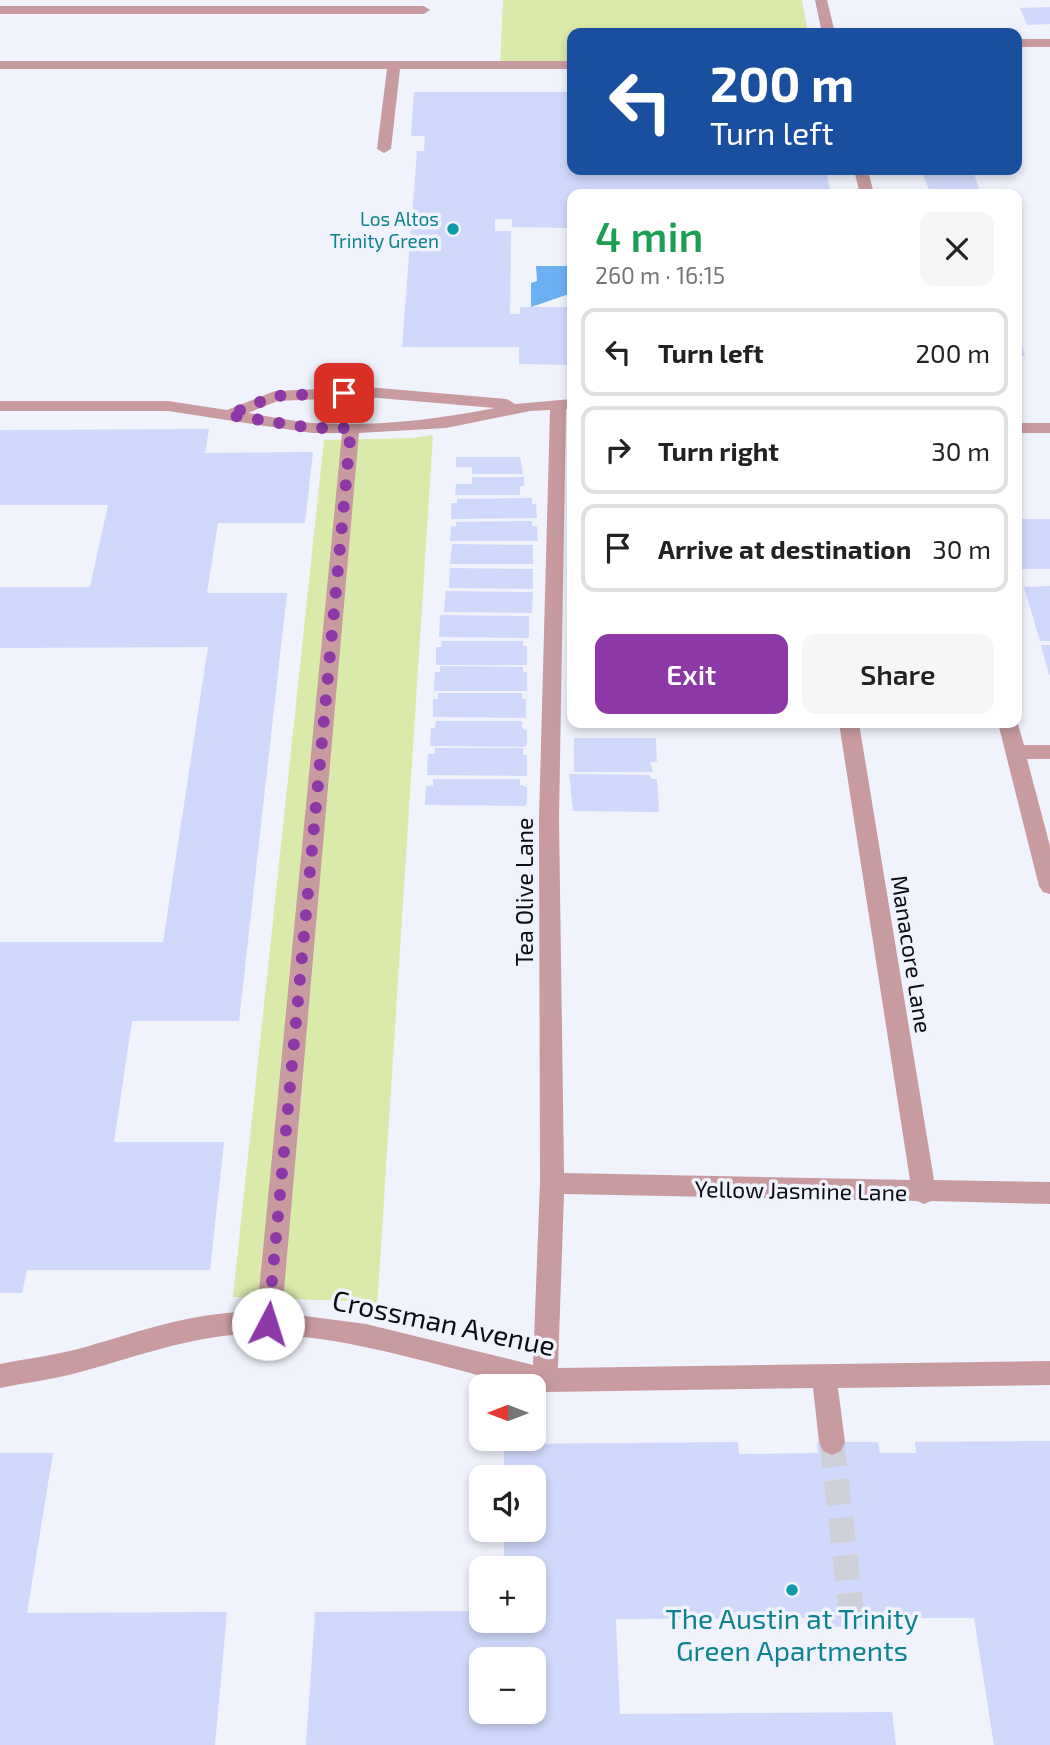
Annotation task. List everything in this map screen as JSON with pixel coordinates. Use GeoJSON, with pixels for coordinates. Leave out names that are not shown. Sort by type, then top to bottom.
{"type":"FeatureCollection","features":[{"type":"Feature","properties":{"kind":"street"},"geometry":{"type":"LineString","coordinates":[[821,0],[828,28]]}},
{"type":"Feature","properties":{"kind":"street"},"geometry":{"type":"LineString","coordinates":[[0,10],[424,10]]}},
{"type":"Feature","properties":{"kind":"street"},"geometry":{"type":"LineString","coordinates":[[1022,43],[1050,43]]}},
{"type":"Feature","properties":{"kind":"street"},"geometry":{"type":"LineString","coordinates":[[0,65],[567,65]]}},
{"type":"Feature","properties":{"kind":"street"},"geometry":{"type":"LineString","coordinates":[[384,149],[394,65]]}},
{"type":"Feature","properties":{"kind":"street"},"geometry":{"type":"LineString","coordinates":[[228,415],[275,396],[367,392],[530,406]]}},
{"type":"Feature","properties":{"kind":"street"},"geometry":{"type":"LineString","coordinates":[[0,406],[168,406],[312,428],[351,428],[446,423],[530,406],[565,404]]}},
{"type":"Feature","properties":{"kind":"street","name":"Tea Olive Lane"},"geometry":{"type":"LineString","coordinates":[[545,1374],[552,1184],[549,819],[565,492],[565,404]]}},
{"type":"Feature","properties":{"kind":"street"},"geometry":{"type":"LineString","coordinates":[[268,1324],[351,428]]}},
{"type":"Feature","properties":{"kind":"street"},"geometry":{"type":"LineString","coordinates":[[1022,428],[1050,428]]}},
{"type":"Feature","properties":{"kind":"street","name":"Manacore Lane"},"geometry":{"type":"LineString","coordinates":[[850,728],[924,1193]]}},
{"type":"Feature","properties":{"kind":"street"},"geometry":{"type":"LineString","coordinates":[[1009,728],[1050,886]]}},
{"type":"Feature","properties":{"kind":"street"},"geometry":{"type":"LineString","coordinates":[[1016,752],[1050,752]]}},
{"type":"Feature","properties":{"kind":"street","name":"Yellow Jasmine Lane"},"geometry":{"type":"LineString","coordinates":[[552,1184],[1050,1194]]}},
{"type":"Feature","properties":{"kind":"street","name":"Crossman Avenue"},"geometry":{"type":"LineString","coordinates":[[0,1376],[72,1362],[143,1340],[234,1323],[299,1325],[366,1336],[521,1374]]}},
{"type":"Feature","properties":{"kind":"street","name":"Crossman Avenue"},"geometry":{"type":"LineString","coordinates":[[546,1380],[1050,1373]]}},
{"type":"Feature","properties":{"kind":"street"},"geometry":{"type":"LineString","coordinates":[[824,1376],[832,1442]]}},
{"type":"Feature","properties":{"kind":"green space"},"geometry":{"type":"Polygon","coordinates":[[[503,0],[802,0],[807,28],[567,28],[567,66],[500,66],[503,0]]]}},
{"type":"Feature","properties":{"kind":"green space"},"geometry":{"type":"Polygon","coordinates":[[[433,435],[377,1308],[350,1301],[233,1297],[324,440],[433,435]]]}},
{"type":"Feature","properties":{"kind":"water"},"geometry":{"type":"Polygon","coordinates":[[[536,266],[567,266],[567,295],[531,307],[531,283],[537,281],[536,266]]]}},
{"type":"Feature","properties":{"kind":"building"},"geometry":{"type":"Polygon","coordinates":[[[1050,7],[1050,24],[1027,25],[1020,8],[1050,7]]]}},
{"type":"Feature","properties":{"kind":"building","name":"Los Altos Trinity Green"},"geometry":{"type":"Polygon","coordinates":[[[414,92],[567,92],[567,175],[827,175],[830,189],[567,189],[567,228],[512,227],[512,219],[495,219],[495,231],[511,231],[510,314],[520,314],[520,307],[567,307],[567,365],[519,364],[519,347],[402,347],[417,151],[424,151],[425,136],[411,136],[414,92]]]}},
{"type":"Feature","properties":{"kind":"building"},"geometry":{"type":"Polygon","coordinates":[[[923,175],[975,175],[979,189],[929,189],[923,175]]]}},
{"type":"Feature","properties":{"kind":"building"},"geometry":{"type":"Polygon","coordinates":[[[209,429],[205,453],[313,452],[305,523],[218,523],[207,593],[287,593],[239,1021],[132,1021],[114,1142],[224,1142],[210,1270],[27,1270],[22,1293],[0,1293],[0,942],[163,942],[208,647],[0,648],[0,587],[90,587],[108,505],[0,505],[0,430],[209,429]]]}},
{"type":"Feature","properties":{"kind":"building"},"geometry":{"type":"Polygon","coordinates":[[[456,457],[520,457],[523,474],[472,474],[472,467],[456,467],[456,457]]]}},
{"type":"Feature","properties":{"kind":"building"},"geometry":{"type":"Polygon","coordinates":[[[472,477],[524,477],[524,486],[520,486],[520,495],[455,495],[456,484],[472,484],[472,477]]]}},
{"type":"Feature","properties":{"kind":"building"},"geometry":{"type":"Polygon","coordinates":[[[532,498],[532,504],[536,504],[537,518],[451,519],[451,503],[457,503],[457,499],[532,498]]]}},
{"type":"Feature","properties":{"kind":"building"},"geometry":{"type":"Polygon","coordinates":[[[1022,519],[1050,519],[1050,569],[1022,569],[1022,519]]]}},
{"type":"Feature","properties":{"kind":"building"},"geometry":{"type":"Polygon","coordinates":[[[532,521],[532,526],[537,526],[538,541],[450,541],[451,526],[456,526],[456,522],[532,521]]]}},
{"type":"Feature","properties":{"kind":"building"},"geometry":{"type":"Polygon","coordinates":[[[452,544],[533,545],[533,564],[450,564],[452,544]]]}},
{"type":"Feature","properties":{"kind":"building"},"geometry":{"type":"Polygon","coordinates":[[[450,568],[533,569],[533,589],[449,588],[450,568]]]}},
{"type":"Feature","properties":{"kind":"building"},"geometry":{"type":"Polygon","coordinates":[[[1050,586],[1050,641],[1040,641],[1024,587],[1050,586]]]}},
{"type":"Feature","properties":{"kind":"building"},"geometry":{"type":"Polygon","coordinates":[[[446,591],[533,592],[532,613],[444,612],[446,591]]]}},
{"type":"Feature","properties":{"kind":"building"},"geometry":{"type":"Polygon","coordinates":[[[440,615],[529,616],[529,638],[439,637],[440,615]]]}},
{"type":"Feature","properties":{"kind":"building"},"geometry":{"type":"Polygon","coordinates":[[[442,641],[523,641],[523,646],[527,646],[527,665],[436,665],[436,647],[441,647],[442,641]]]}},
{"type":"Feature","properties":{"kind":"building"},"geometry":{"type":"Polygon","coordinates":[[[1041,645],[1050,645],[1049,675],[1041,645]]]}},
{"type":"Feature","properties":{"kind":"building"},"geometry":{"type":"Polygon","coordinates":[[[440,666],[523,667],[523,672],[527,672],[527,691],[434,691],[435,672],[440,672],[440,666]]]}},
{"type":"Feature","properties":{"kind":"building"},"geometry":{"type":"Polygon","coordinates":[[[438,693],[522,693],[522,699],[526,699],[526,718],[433,717],[433,699],[438,699],[438,693]]]}},
{"type":"Feature","properties":{"kind":"building"},"geometry":{"type":"Polygon","coordinates":[[[436,721],[522,721],[522,728],[527,730],[527,744],[525,747],[430,746],[431,728],[435,728],[436,721]]]}},
{"type":"Feature","properties":{"kind":"building"},"geometry":{"type":"Polygon","coordinates":[[[574,738],[656,738],[657,762],[650,762],[653,772],[574,772],[574,738]]]}},
{"type":"Feature","properties":{"kind":"building"},"geometry":{"type":"Polygon","coordinates":[[[435,748],[523,748],[523,755],[527,755],[527,776],[427,775],[428,754],[435,754],[435,748]]]}},
{"type":"Feature","properties":{"kind":"building"},"geometry":{"type":"Polygon","coordinates":[[[569,774],[649,775],[652,779],[657,779],[659,812],[573,811],[569,774]]]}},
{"type":"Feature","properties":{"kind":"building"},"geometry":{"type":"Polygon","coordinates":[[[433,779],[520,779],[520,785],[527,787],[527,803],[525,806],[425,805],[426,786],[433,786],[433,779]]]}},
{"type":"Feature","properties":{"kind":"building","name":"The Austin at Trinity Green Apartments"},"geometry":{"type":"Polygon","coordinates":[[[1050,1441],[1050,1745],[994,1745],[974,1618],[899,1618],[900,1626],[832,1627],[831,1618],[616,1619],[620,1714],[892,1712],[896,1745],[306,1745],[315,1612],[469,1611],[469,1633],[546,1633],[546,1556],[504,1556],[504,1542],[546,1542],[546,1465],[504,1465],[504,1451],[546,1451],[546,1444],[738,1442],[739,1454],[818,1453],[817,1442],[878,1442],[880,1453],[916,1453],[915,1442],[1050,1441]]]}},
{"type":"Feature","properties":{"kind":"building"},"geometry":{"type":"Polygon","coordinates":[[[0,1453],[53,1453],[27,1613],[227,1612],[215,1745],[0,1745],[0,1453]]]}},
{"type":"Feature","properties":{"kind":"tunnel"},"geometry":{"type":"LineString","coordinates":[[832,1442],[853,1627]]}},
{"type":"Feature","properties":{"kind":"place","name":"Los Altos Trinity Green"},"geometry":{"type":"Point","coordinates":[453,229]}},
{"type":"Feature","properties":{"kind":"place","name":"The Austin at Trinity Green Apartments"},"geometry":{"type":"Point","coordinates":[792,1590]}},
{"type":"Feature","properties":{"kind":"route"},"geometry":{"type":"LineString","coordinates":[[268,1324],[351,428],[312,428],[228,415],[275,396],[344,393]]}}]}
